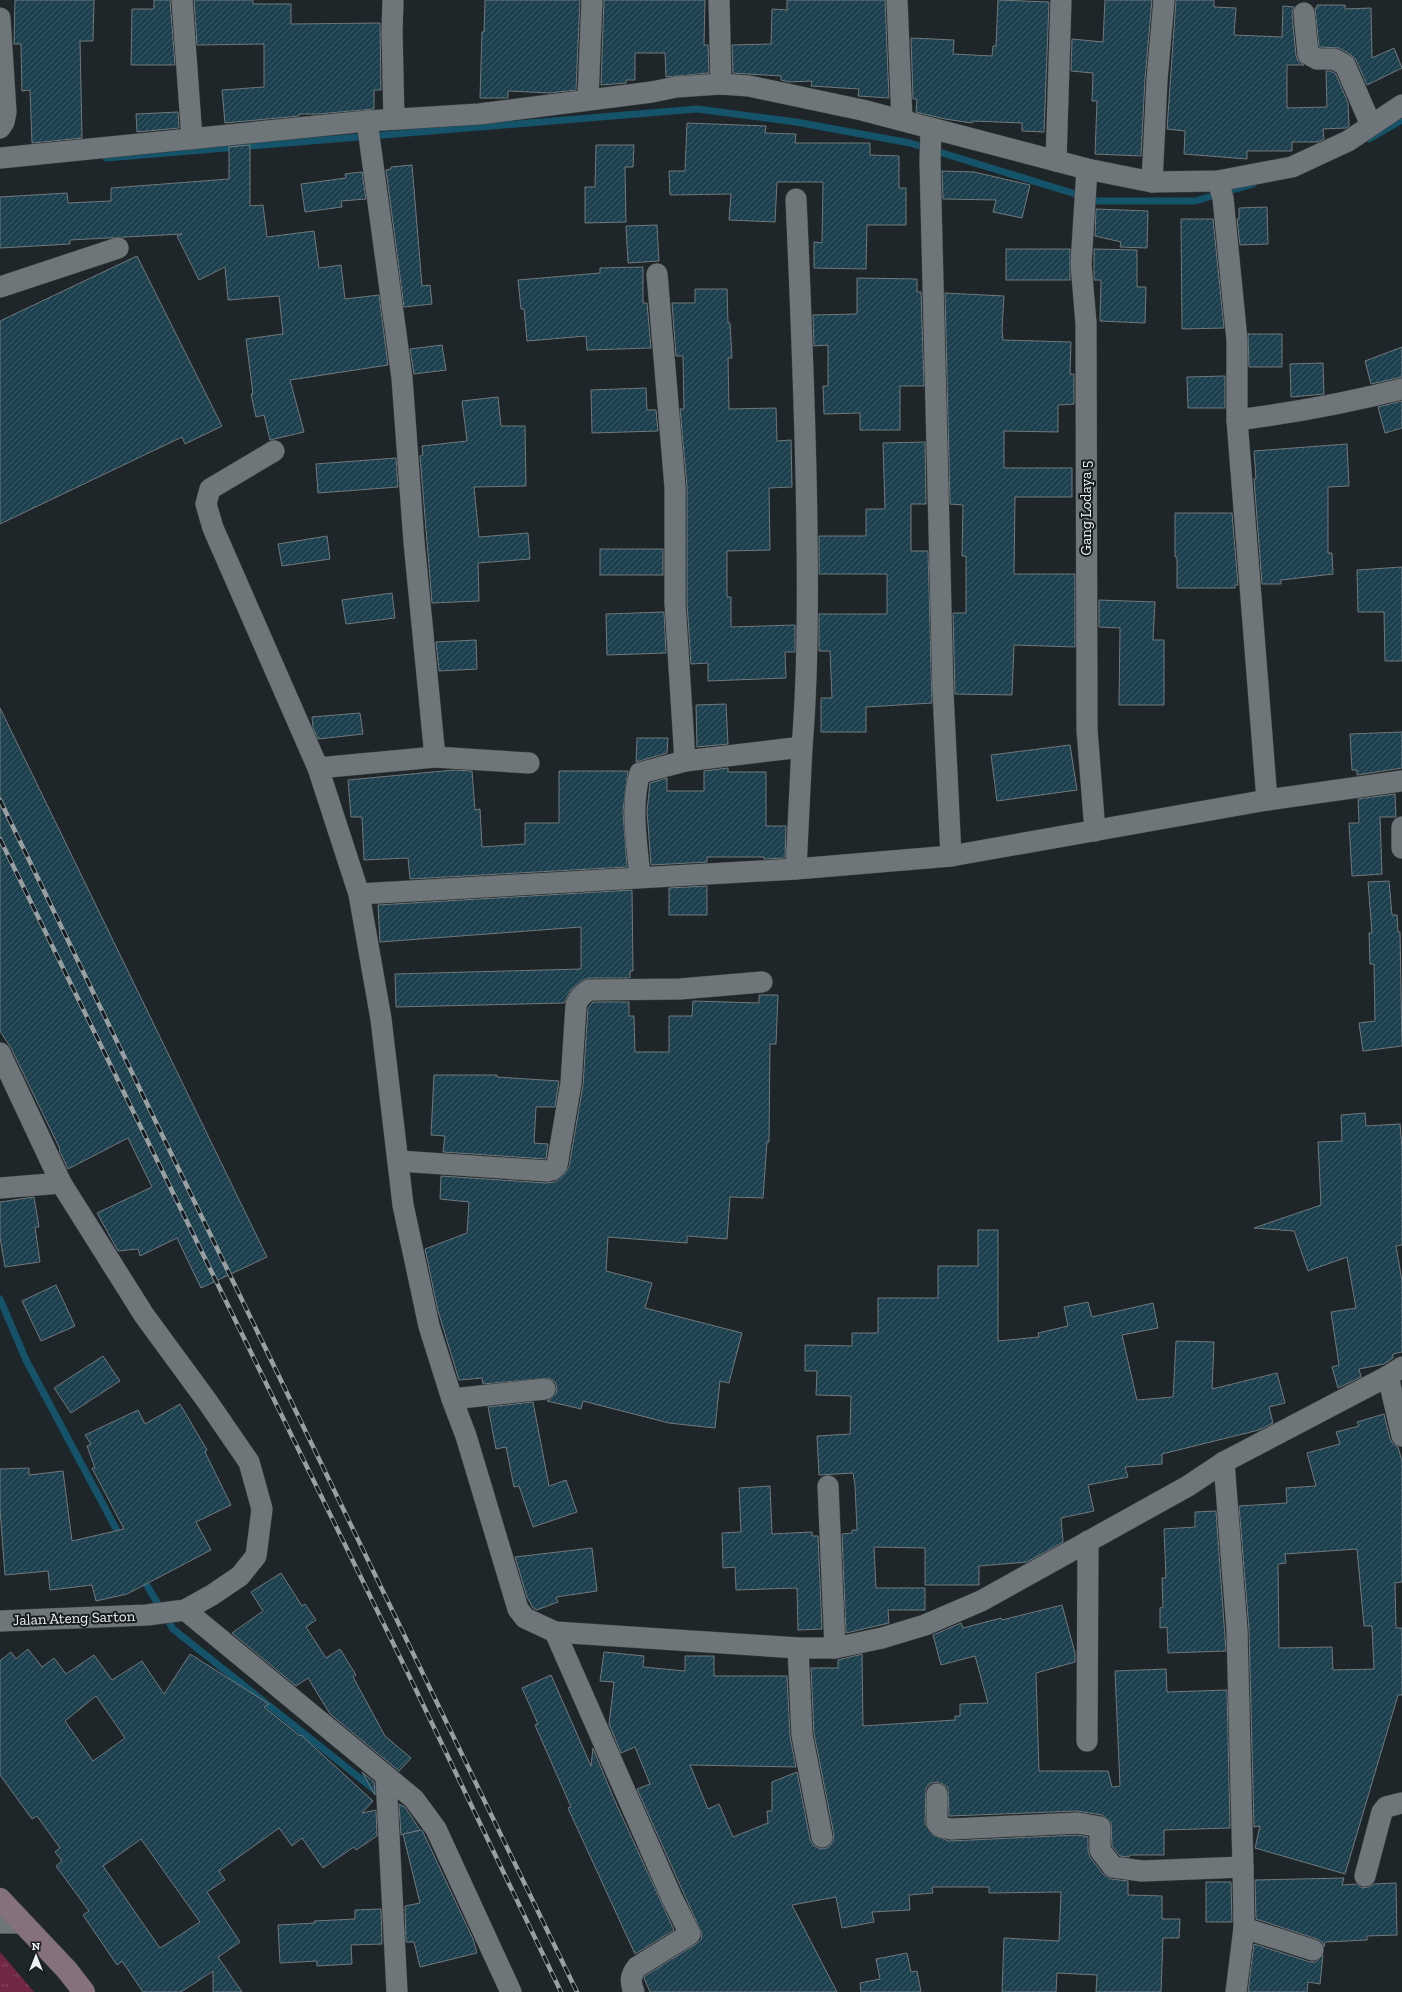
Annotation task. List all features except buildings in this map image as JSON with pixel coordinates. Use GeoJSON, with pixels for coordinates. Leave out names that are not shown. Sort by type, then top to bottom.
{"type":"FeatureCollection","features":[{"type":"Feature","properties":{"kind":"street"},"geometry":{"type":"LineString","coordinates":[[182,0],[192,139]]}},
{"type":"Feature","properties":{"kind":"street"},"geometry":{"type":"LineString","coordinates":[[393,0],[392,32],[394,119]]}},
{"type":"Feature","properties":{"kind":"street"},"geometry":{"type":"LineString","coordinates":[[588,99],[592,0]]}},
{"type":"Feature","properties":{"kind":"street"},"geometry":{"type":"LineString","coordinates":[[719,0],[721,84]]}},
{"type":"Feature","properties":{"kind":"street"},"geometry":{"type":"LineString","coordinates":[[897,0],[902,120]]}},
{"type":"Feature","properties":{"kind":"street"},"geometry":{"type":"LineString","coordinates":[[1056,160],[1061,0]]}},
{"type":"Feature","properties":{"kind":"street"},"geometry":{"type":"LineString","coordinates":[[1152,182],[1157,80],[1164,0]]}},
{"type":"Feature","properties":{"kind":"street"},"geometry":{"type":"LineString","coordinates":[[1304,13],[1308,54],[1317,59],[1334,59],[1345,65],[1371,125]]}},
{"type":"Feature","properties":{"kind":"street"},"geometry":{"type":"LineString","coordinates":[[0,18],[6,112],[4,122],[0,128]]}},
{"type":"Feature","properties":{"kind":"street"},"geometry":{"type":"LineString","coordinates":[[0,158],[192,139],[367,124],[394,119],[479,114],[652,92],[676,87],[721,84],[748,86],[902,120],[930,132],[1056,160],[1086,177],[1221,188],[1292,167],[1348,141],[1402,105]]}},
{"type":"Feature","properties":{"kind":"street"},"geometry":{"type":"LineString","coordinates":[[367,124],[402,378],[414,542],[436,758]]}},
{"type":"Feature","properties":{"kind":"street"},"geometry":{"type":"LineString","coordinates":[[930,132],[943,692],[951,856]]}},
{"type":"Feature","properties":{"kind":"street","name":"Gang Lodaya 5"},"geometry":{"type":"LineString","coordinates":[[1086,177],[1081,264],[1086,323],[1087,730],[1095,831]]}},
{"type":"Feature","properties":{"kind":"street"},"geometry":{"type":"LineString","coordinates":[[1221,188],[1237,340],[1236,420],[1266,800]]}},
{"type":"Feature","properties":{"kind":"street"},"geometry":{"type":"LineString","coordinates":[[796,199],[806,458],[807,682],[796,869]]}},
{"type":"Feature","properties":{"kind":"street"},"geometry":{"type":"LineString","coordinates":[[0,287],[118,248]]}},
{"type":"Feature","properties":{"kind":"street"},"geometry":{"type":"LineString","coordinates":[[657,274],[675,486],[675,603],[685,761]]}},
{"type":"Feature","properties":{"kind":"street"},"geometry":{"type":"LineString","coordinates":[[1236,420],[1280,415],[1347,403],[1402,389]]}},
{"type":"Feature","properties":{"kind":"street"},"geometry":{"type":"LineString","coordinates":[[274,451],[210,489],[206,504],[213,528],[318,768],[359,894],[381,1020],[399,1161],[403,1205],[429,1326],[466,1436],[518,1609],[525,1618],[555,1632],[798,1648],[835,1648],[882,1638],[911,1629],[974,1604],[1188,1486],[1224,1462],[1395,1372],[1402,1436]]}},
{"type":"Feature","properties":{"kind":"street"},"geometry":{"type":"LineString","coordinates":[[640,877],[637,841],[636,788],[640,773],[685,761],[802,747]]}},
{"type":"Feature","properties":{"kind":"street"},"geometry":{"type":"LineString","coordinates":[[318,768],[436,758],[529,763]]}},
{"type":"Feature","properties":{"kind":"street"},"geometry":{"type":"LineString","coordinates":[[359,894],[796,869],[951,856],[1266,800],[1402,781]]}},
{"type":"Feature","properties":{"kind":"street"},"geometry":{"type":"LineString","coordinates":[[1402,827],[1402,848]]}},
{"type":"Feature","properties":{"kind":"street"},"geometry":{"type":"LineString","coordinates":[[399,1161],[547,1171],[552,1170],[557,1165],[567,1116],[576,1005],[578,998],[589,990],[680,989],[762,982]]}},
{"type":"Feature","properties":{"kind":"street"},"geometry":{"type":"LineString","coordinates":[[0,1053],[61,1183],[144,1315],[207,1401],[249,1462],[262,1509],[256,1556],[240,1576],[212,1594],[180,1610],[414,1800],[436,1829],[511,1992]]}},
{"type":"Feature","properties":{"kind":"street"},"geometry":{"type":"LineString","coordinates":[[0,1188],[61,1183]]}},
{"type":"Feature","properties":{"kind":"street"},"geometry":{"type":"LineString","coordinates":[[452,1398],[545,1389]]}},
{"type":"Feature","properties":{"kind":"street"},"geometry":{"type":"LineString","coordinates":[[1224,1462],[1237,1630],[1243,1867],[1244,1928],[1236,1992]]}},
{"type":"Feature","properties":{"kind":"street"},"geometry":{"type":"LineString","coordinates":[[828,1486],[835,1648]]}},
{"type":"Feature","properties":{"kind":"street"},"geometry":{"type":"LineString","coordinates":[[1087,1741],[1088,1541]]}},
{"type":"Feature","properties":{"kind":"street","name":"Jalan Ateng Sarton"},"geometry":{"type":"LineString","coordinates":[[0,1621],[148,1615],[180,1610]]}},
{"type":"Feature","properties":{"kind":"street"},"geometry":{"type":"LineString","coordinates":[[555,1632],[665,1884],[690,1934],[637,1967],[631,1974],[631,1984],[634,1992]]}},
{"type":"Feature","properties":{"kind":"street"},"geometry":{"type":"LineString","coordinates":[[798,1648],[802,1735],[822,1837]]}},
{"type":"Feature","properties":{"kind":"street"},"geometry":{"type":"LineString","coordinates":[[386,1777],[397,1992]]}},
{"type":"Feature","properties":{"kind":"street"},"geometry":{"type":"LineString","coordinates":[[937,1794],[937,1823],[941,1827],[951,1829],[1078,1823],[1100,1827],[1100,1850],[1113,1867],[1142,1871],[1243,1867]]}},
{"type":"Feature","properties":{"kind":"street"},"geometry":{"type":"LineString","coordinates":[[1365,1876],[1382,1812],[1386,1807],[1402,1803]]}},
{"type":"Feature","properties":{"kind":"street"},"geometry":{"type":"LineString","coordinates":[[0,1899],[67,1970],[84,1992]]}},
{"type":"Feature","properties":{"kind":"street"},"geometry":{"type":"LineString","coordinates":[[0,1923],[22,1923]]}},
{"type":"Feature","properties":{"kind":"street"},"geometry":{"type":"LineString","coordinates":[[1244,1928],[1313,1950]]}},
{"type":"Feature","properties":{"kind":"green space"},"geometry":{"type":"Polygon","coordinates":[[[0,1952],[34,1992],[0,1992],[0,1952]]]}},
{"type":"Feature","properties":{"kind":"waterway"},"geometry":{"type":"LineString","coordinates":[[106,158],[697,109],[796,122],[910,143],[1098,201],[1195,201],[1253,184]]}},
{"type":"Feature","properties":{"kind":"waterway"},"geometry":{"type":"LineString","coordinates":[[1369,139],[1402,120]]}},
{"type":"Feature","properties":{"kind":"waterway"},"geometry":{"type":"LineString","coordinates":[[0,1299],[26,1360],[121,1538]]}},
{"type":"Feature","properties":{"kind":"waterway"},"geometry":{"type":"LineString","coordinates":[[142,1577],[173,1629],[381,1795],[381,1798]]}},
{"type":"Feature","properties":{"kind":"railway"},"geometry":{"type":"LineString","coordinates":[[0,800],[577,1992]]}},
{"type":"Feature","properties":{"kind":"railway"},"geometry":{"type":"LineString","coordinates":[[0,839],[416,1690],[561,1992]]}}]}
